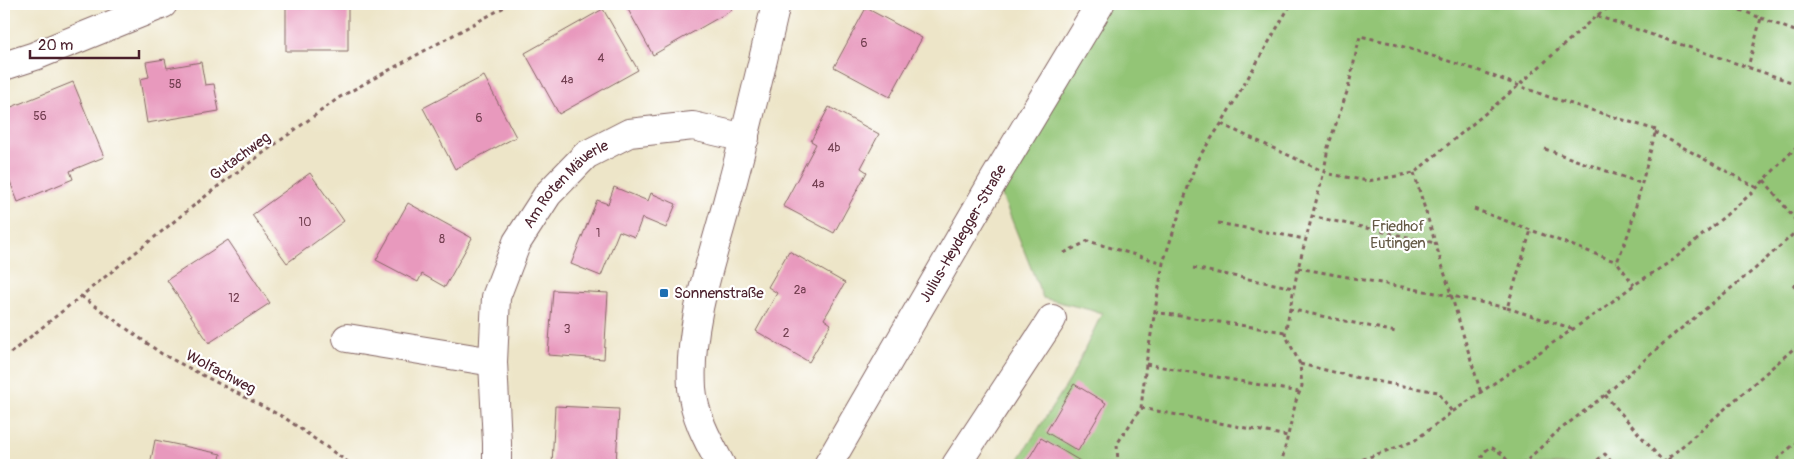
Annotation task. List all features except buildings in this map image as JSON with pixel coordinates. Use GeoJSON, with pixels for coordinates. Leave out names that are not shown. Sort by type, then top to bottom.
{"type":"FeatureCollection","features":[{"type":"Feature","properties":{"kind":"street"},"geometry":{"type":"LineString","coordinates":[[4,66],[35,56],[163,4]]}},
{"type":"Feature","properties":{"kind":"street"},"geometry":{"type":"LineString","coordinates":[[721,465],[702,431],[692,390],[692,350],[698,306],[745,138],[776,4]]}},
{"type":"Feature","properties":{"kind":"street","name":"Julius-Heydegger-Straße"},"geometry":{"type":"LineString","coordinates":[[828,465],[990,186],[1100,4]]}},
{"type":"Feature","properties":{"kind":"street","name":"Am Roten Mäuerle"},"geometry":{"type":"LineString","coordinates":[[497,465],[493,362],[496,297],[517,242],[548,194],[586,155],[629,133],[693,126],[745,138]]}},
{"type":"Feature","properties":{"kind":"street"},"geometry":{"type":"LineString","coordinates":[[956,465],[1052,319]]}},
{"type":"Feature","properties":{"kind":"street"},"geometry":{"type":"LineString","coordinates":[[347,338],[493,362]]}},
{"type":"Feature","properties":{"kind":"path","name":"Gutachweg"},"geometry":{"type":"LineString","coordinates":[[4,358],[222,183],[340,97],[510,4]]}},
{"type":"Feature","properties":{"kind":"path"},"geometry":{"type":"LineString","coordinates":[[1118,465],[1117,444],[1141,408],[1146,364],[1163,263],[1197,160],[1221,124],[1291,4]]}},
{"type":"Feature","properties":{"kind":"path"},"geometry":{"type":"LineString","coordinates":[[1221,124],[1329,174],[1368,181],[1414,173],[1518,86],[1596,16],[1614,4]]}},
{"type":"Feature","properties":{"kind":"path"},"geometry":{"type":"LineString","coordinates":[[1725,4],[1800,33]]}},
{"type":"Feature","properties":{"kind":"path"},"geometry":{"type":"LineString","coordinates":[[1596,16],[1800,85]]}},
{"type":"Feature","properties":{"kind":"path"},"geometry":{"type":"LineString","coordinates":[[1748,67],[1761,18]]}},
{"type":"Feature","properties":{"kind":"path"},"geometry":{"type":"LineString","coordinates":[[1281,465],[1302,386],[1300,364],[1285,332],[1289,309],[1311,216],[1324,172],[1328,147],[1348,89],[1360,36],[1391,42],[1477,70],[1548,97],[1656,130],[1655,132],[1757,188]]}},
{"type":"Feature","properties":{"kind":"path"},"geometry":{"type":"LineString","coordinates":[[1617,262],[1629,232],[1655,132]]}},
{"type":"Feature","properties":{"kind":"path"},"geometry":{"type":"LineString","coordinates":[[1347,465],[1358,464],[1414,441],[1452,412],[1574,329],[1634,285],[1673,260],[1757,188],[1800,143]]}},
{"type":"Feature","properties":{"kind":"path"},"geometry":{"type":"LineString","coordinates":[[1545,149],[1643,184]]}},
{"type":"Feature","properties":{"kind":"path"},"geometry":{"type":"LineString","coordinates":[[1414,173],[1482,393]]}},
{"type":"Feature","properties":{"kind":"path"},"geometry":{"type":"LineString","coordinates":[[1522,465],[1557,432],[1605,395],[1668,340],[1756,268],[1800,227],[1764,180]]}},
{"type":"Feature","properties":{"kind":"path"},"geometry":{"type":"LineString","coordinates":[[1474,209],[1617,262],[1634,285]]}},
{"type":"Feature","properties":{"kind":"path"},"geometry":{"type":"LineString","coordinates":[[1311,216],[1435,243]]}},
{"type":"Feature","properties":{"kind":"path"},"geometry":{"type":"LineString","coordinates":[[1218,222],[1306,239]]}},
{"type":"Feature","properties":{"kind":"path"},"geometry":{"type":"LineString","coordinates":[[1507,308],[1531,230]]}},
{"type":"Feature","properties":{"kind":"path"},"geometry":{"type":"LineString","coordinates":[[1064,253],[1088,242],[1163,263]]}},
{"type":"Feature","properties":{"kind":"path"},"geometry":{"type":"LineString","coordinates":[[1194,268],[1294,288]]}},
{"type":"Feature","properties":{"kind":"path"},"geometry":{"type":"LineString","coordinates":[[1298,268],[1507,308],[1574,329]]}},
{"type":"Feature","properties":{"kind":"path"},"geometry":{"type":"LineString","coordinates":[[1793,284],[1800,293]]}},
{"type":"Feature","properties":{"kind":"path","name":"Wolfachweg"},"geometry":{"type":"LineString","coordinates":[[81,296],[162,354],[285,418],[352,465]]}},
{"type":"Feature","properties":{"kind":"path"},"geometry":{"type":"LineString","coordinates":[[1289,309],[1396,332]]}},
{"type":"Feature","properties":{"kind":"path"},"geometry":{"type":"LineString","coordinates":[[1154,312],[1285,332]]}},
{"type":"Feature","properties":{"kind":"path"},"geometry":{"type":"LineString","coordinates":[[1605,395],[1664,464],[1800,344]]}},
{"type":"Feature","properties":{"kind":"path"},"geometry":{"type":"LineString","coordinates":[[1146,364],[1299,392]]}},
{"type":"Feature","properties":{"kind":"path"},"geometry":{"type":"LineString","coordinates":[[1300,364],[1363,379],[1438,392],[1452,412]]}},
{"type":"Feature","properties":{"kind":"path"},"geometry":{"type":"LineString","coordinates":[[1141,408],[1288,436]]}},
{"type":"Feature","properties":{"kind":"path"},"geometry":{"type":"LineString","coordinates":[[1771,465],[1800,439]]}},
{"type":"Feature","properties":{"kind":"path"},"geometry":{"type":"LineString","coordinates":[[1484,465],[1481,461],[1482,455],[1485,450],[1491,447],[1502,454],[1511,465]]}},
{"type":"Feature","properties":{"kind":"path"},"geometry":{"type":"LineString","coordinates":[[1592,465],[1605,454],[1614,465]]}},
{"type":"Feature","properties":{"kind":"path"},"geometry":{"type":"LineString","coordinates":[[1668,459],[1674,465]]}},
{"type":"Feature","properties":{"kind":"path"},"geometry":{"type":"LineString","coordinates":[[1794,465],[1800,459]]}},
{"type":"Feature","properties":{"kind":"green space","name":"Friedhof Eutingen"},"geometry":{"type":"Polygon","coordinates":[[[1100,4],[1800,4],[1800,465],[1015,465],[1071,378],[1102,313],[1043,298],[995,178],[1100,4]]]}},
{"type":"Feature","properties":{"kind":"place","name":"Sonnenstraße"},"geometry":{"type":"Point","coordinates":[664,293]}}]}
